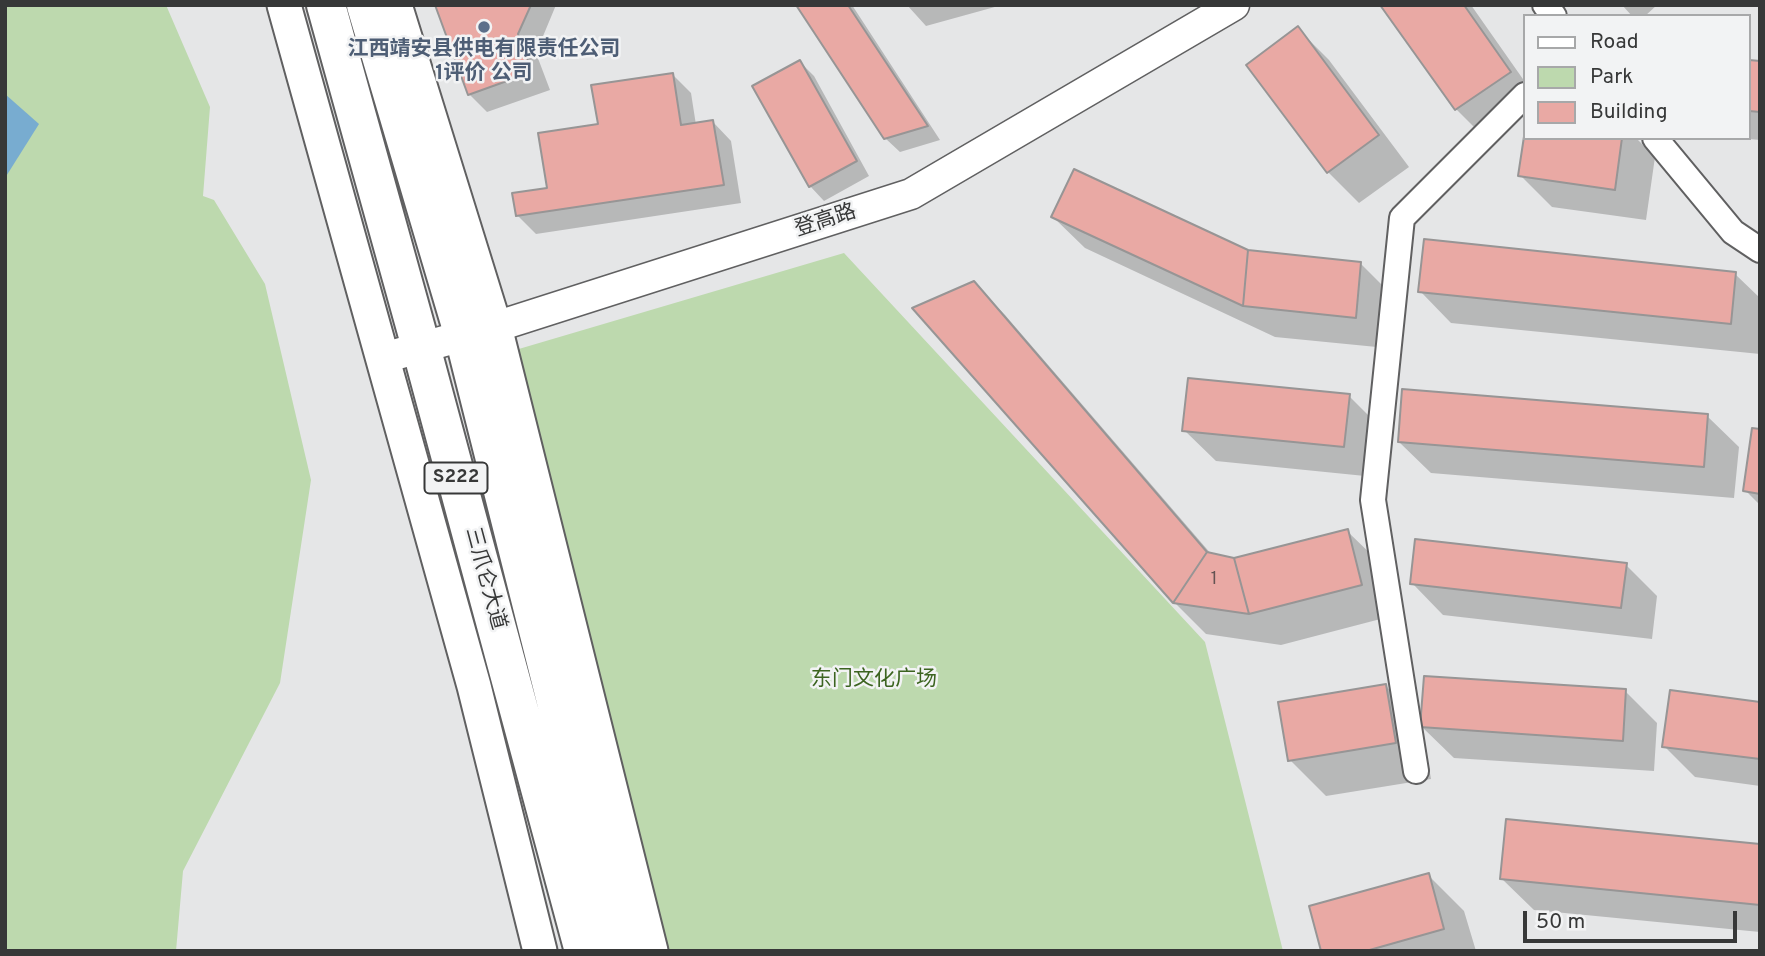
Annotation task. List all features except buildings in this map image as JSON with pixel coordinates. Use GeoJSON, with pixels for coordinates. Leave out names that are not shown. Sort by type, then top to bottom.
{"type":"FeatureCollection","features":[{"type":"Feature","properties":{"kind":"main road"},"geometry":{"type":"LineString","coordinates":[[284,5],[474,685],[540,951]]}},
{"type":"Feature","properties":{"kind":"main road","name":"三爪仑大道"},"geometry":{"type":"LineString","coordinates":[[326,5],[584,951]]}},
{"type":"Feature","properties":{"kind":"main road","name":"三爪仑大道"},"geometry":{"type":"LineString","coordinates":[[366,5],[480,332],[620,951]]}},
{"type":"Feature","properties":{"kind":"main road"},"geometry":{"type":"LineString","coordinates":[[395,5],[480,332],[651,951]]}},
{"type":"Feature","properties":{"kind":"street","name":"登高路"},"geometry":{"type":"LineString","coordinates":[[383,358],[480,332],[911,194],[1234,5]]}},
{"type":"Feature","properties":{"kind":"street"},"geometry":{"type":"LineString","coordinates":[[1416,771],[1373,499],[1402,218],[1524,96]]}},
{"type":"Feature","properties":{"kind":"street"},"geometry":{"type":"LineString","coordinates":[[1657,140],[1733,232],[1760,250]]}},
{"type":"Feature","properties":{"kind":"green space"},"geometry":{"type":"Polygon","coordinates":[[[5,5],[166,5],[210,107],[203,196],[214,200],[265,284],[311,480],[280,683],[183,871],[176,951],[5,951],[5,5]]]}},
{"type":"Feature","properties":{"kind":"green space","name":"东门文化广场"},"geometry":{"type":"Polygon","coordinates":[[[844,253],[1205,642],[1283,951],[665,951],[512,351],[844,253]]]}},
{"type":"Feature","properties":{"kind":"water"},"geometry":{"type":"Polygon","coordinates":[[[5,94],[39,124],[5,178],[5,94]]]}},
{"type":"Feature","properties":{"kind":"place","name":"江西靖安县供电有限责任公司 1评价 公司"},"geometry":{"type":"Point","coordinates":[484,27]}}]}
